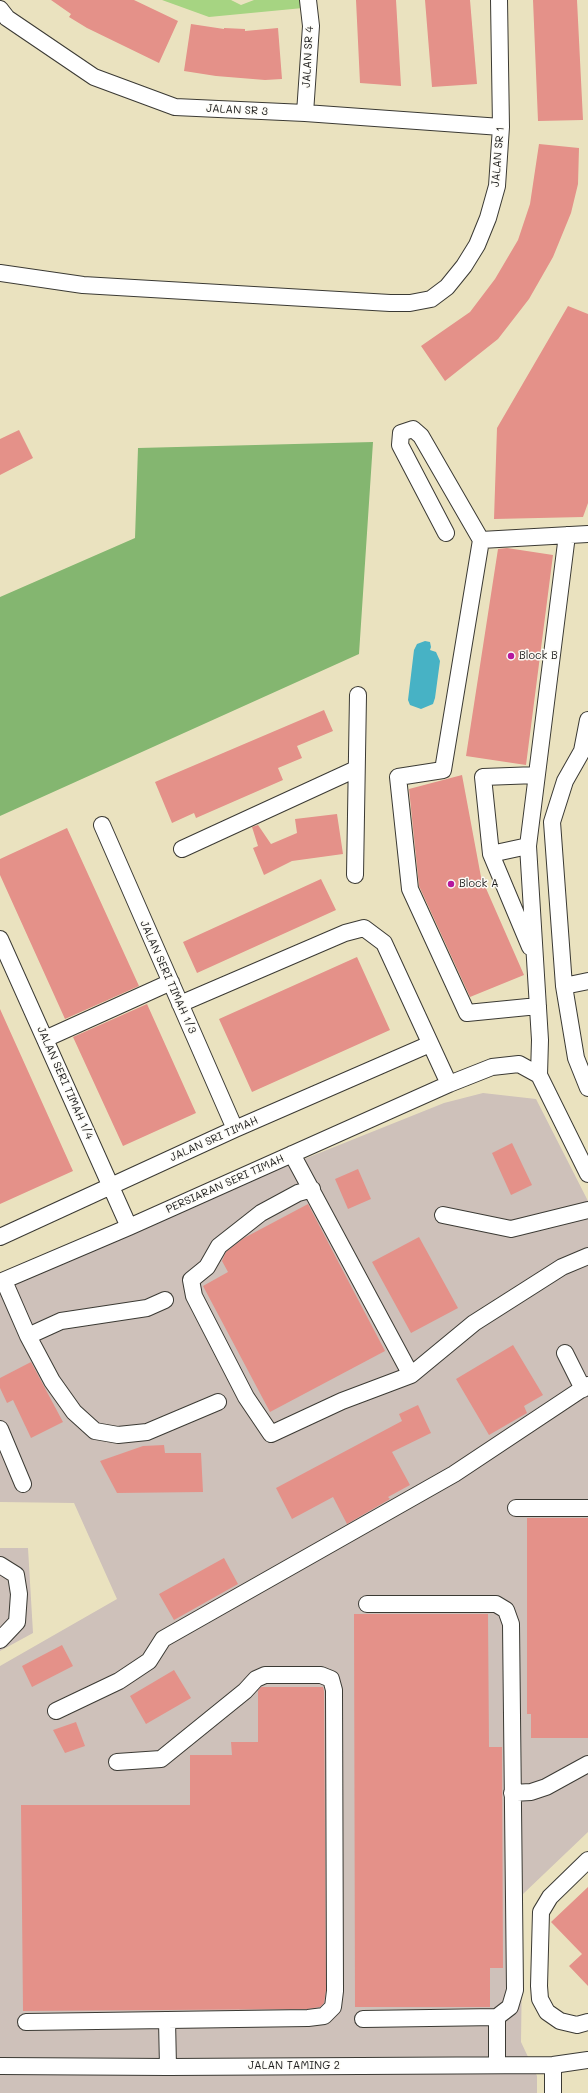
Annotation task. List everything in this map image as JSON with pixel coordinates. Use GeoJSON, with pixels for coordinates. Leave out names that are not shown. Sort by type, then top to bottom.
{"type":"FeatureCollection","features":[{"type":"Feature","properties":{"kind":"street","name":"JALAN SR 4"},"geometry":{"type":"LineString","coordinates":[[305,114],[311,26],[308,0]]}},
{"type":"Feature","properties":{"kind":"street","name":"JALAN SR 1"},"geometry":{"type":"LineString","coordinates":[[0,273],[83,285],[390,303],[410,303],[431,299],[447,287],[474,250],[488,218],[497,186],[501,127],[499,0]]}},
{"type":"Feature","properties":{"kind":"street","name":"JALAN SR 3"},"geometry":{"type":"LineString","coordinates":[[0,9],[7,18],[94,77],[175,107],[501,127]]}},
{"type":"Feature","properties":{"kind":"street"},"geometry":{"type":"LineString","coordinates":[[446,533],[400,446],[401,433],[413,430],[422,436],[481,540],[443,770],[398,777],[410,889],[467,1013],[538,1006]]}},
{"type":"Feature","properties":{"kind":"street"},"geometry":{"type":"LineString","coordinates":[[481,540],[588,534]]}},
{"type":"Feature","properties":{"kind":"street"},"geometry":{"type":"LineString","coordinates":[[567,535],[528,846],[540,1040],[539,1074],[588,1174]]}},
{"type":"Feature","properties":{"kind":"street"},"geometry":{"type":"LineString","coordinates":[[355,875],[358,695]]}},
{"type":"Feature","properties":{"kind":"street"},"geometry":{"type":"LineString","coordinates":[[588,720],[582,751],[565,781],[552,822],[564,986],[576,1058],[588,1088]]}},
{"type":"Feature","properties":{"kind":"street"},"geometry":{"type":"LineString","coordinates":[[182,849],[356,769]]}},
{"type":"Feature","properties":{"kind":"street"},"geometry":{"type":"LineString","coordinates":[[535,960],[491,854],[483,777],[537,776]]}},
{"type":"Feature","properties":{"kind":"street","name":"JALAN SERI TIMAH 1/3"},"geometry":{"type":"LineString","coordinates":[[102,824],[235,1130]]}},
{"type":"Feature","properties":{"kind":"street"},"geometry":{"type":"LineString","coordinates":[[491,854],[528,846]]}},
{"type":"Feature","properties":{"kind":"street"},"geometry":{"type":"LineString","coordinates":[[180,1004],[345,932],[364,928],[384,943],[449,1084]]}},
{"type":"Feature","properties":{"kind":"street","name":"JALAN SERI TIMAH 1/4"},"geometry":{"type":"LineString","coordinates":[[0,939],[129,1227]]}},
{"type":"Feature","properties":{"kind":"street"},"geometry":{"type":"LineString","coordinates":[[564,986],[588,981]]}},
{"type":"Feature","properties":{"kind":"street"},"geometry":{"type":"LineString","coordinates":[[45,1039],[171,982]]}},
{"type":"Feature","properties":{"kind":"street","name":"JALAN SRI TIMAH"},"geometry":{"type":"LineString","coordinates":[[0,1236],[110,1185],[430,1044]]}},
{"type":"Feature","properties":{"kind":"street","name":"PERSIARAN SERI TIMAH"},"geometry":{"type":"LineString","coordinates":[[2,1282],[449,1084],[492,1067],[519,1064],[539,1074]]}},
{"type":"Feature","properties":{"kind":"street"},"geometry":{"type":"LineString","coordinates":[[292,1154],[411,1375]]}},
{"type":"Feature","properties":{"kind":"street"},"geometry":{"type":"LineString","coordinates":[[312,1189],[298,1193],[261,1213],[219,1246],[207,1267],[191,1280],[194,1296],[246,1397],[271,1434],[342,1401],[411,1375],[474,1323],[562,1267],[588,1256]]}},
{"type":"Feature","properties":{"kind":"street"},"geometry":{"type":"LineString","coordinates":[[443,1215],[511,1229],[588,1210]]}},
{"type":"Feature","properties":{"kind":"street"},"geometry":{"type":"LineString","coordinates":[[2,1282],[28,1336],[56,1387],[74,1412],[95,1431],[118,1435],[148,1432],[218,1402]]}},
{"type":"Feature","properties":{"kind":"street"},"geometry":{"type":"LineString","coordinates":[[28,1336],[61,1321],[148,1308],[165,1300]]}},
{"type":"Feature","properties":{"kind":"street"},"geometry":{"type":"LineString","coordinates":[[56,1711],[119,1681],[149,1661],[163,1639],[454,1474],[585,1387],[565,1353]]}},
{"type":"Feature","properties":{"kind":"street"},"geometry":{"type":"LineString","coordinates":[[0,1429],[23,1484]]}},
{"type":"Feature","properties":{"kind":"street"},"geometry":{"type":"LineString","coordinates":[[516,1508],[588,1508]]}},
{"type":"Feature","properties":{"kind":"street"},"geometry":{"type":"LineString","coordinates":[[0,1565],[16,1575],[19,1594],[17,1622],[0,1640]]}},
{"type":"Feature","properties":{"kind":"street"},"geometry":{"type":"LineString","coordinates":[[364,2019],[496,2016],[510,2007],[515,1990],[511,1624],[506,1610],[496,1604],[367,1604]]}},
{"type":"Feature","properties":{"kind":"street"},"geometry":{"type":"LineString","coordinates":[[26,2022],[308,2018],[324,2016],[333,2007],[335,1991],[334,1690],[331,1679],[321,1675],[265,1675],[256,1679],[245,1690],[161,1759],[117,1762]]}},
{"type":"Feature","properties":{"kind":"street"},"geometry":{"type":"LineString","coordinates":[[512,1792],[531,1792],[546,1787],[588,1764]]}},
{"type":"Feature","properties":{"kind":"street"},"geometry":{"type":"LineString","coordinates":[[588,1860],[550,1897],[542,1912],[539,1986],[540,1999],[547,2012],[560,2021],[577,2025],[588,2022]]}},
{"type":"Feature","properties":{"kind":"street"},"geometry":{"type":"LineString","coordinates":[[496,2016],[497,2065]]}},
{"type":"Feature","properties":{"kind":"street"},"geometry":{"type":"LineString","coordinates":[[166,2020],[168,2067]]}},
{"type":"Feature","properties":{"kind":"street","name":"JALAN TAMING 2"},"geometry":{"type":"LineString","coordinates":[[0,2066],[168,2067],[553,2065],[588,2060]]}},
{"type":"Feature","properties":{"kind":"street"},"geometry":{"type":"LineString","coordinates":[[553,2065],[553,2093]]}},
{"type":"Feature","properties":{"kind":"shaded area"},"geometry":{"type":"Polygon","coordinates":[[[483,1093],[536,1099],[588,1201],[588,1832],[523,1894],[521,2042],[537,2076],[537,2093],[0,2093],[0,1666],[117,1599],[74,1503],[0,1502],[0,1281],[444,1103],[483,1093]]]}},
{"type":"Feature","properties":{"kind":"shaded area"},"geometry":{"type":"Polygon","coordinates":[[[0,1548],[28,1548],[33,1633],[0,1651],[0,1548]]]}},
{"type":"Feature","properties":{"kind":"green space"},"geometry":{"type":"Polygon","coordinates":[[[162,0],[231,0],[241,5],[254,0],[301,0],[303,8],[209,17],[162,0]]]}},
{"type":"Feature","properties":{"kind":"green space"},"geometry":{"type":"Polygon","coordinates":[[[373,442],[359,654],[0,816],[0,597],[135,538],[138,448],[373,442]]]}},
{"type":"Feature","properties":{"kind":"water"},"geometry":{"type":"Polygon","coordinates":[[[425,641],[430,642],[430,650],[436,652],[440,661],[433,704],[421,709],[410,705],[408,700],[414,650],[417,644],[425,641]]]}},
{"type":"Feature","properties":{"kind":"building"},"geometry":{"type":"Polygon","coordinates":[[[51,0],[134,0],[178,21],[159,63],[87,28],[69,17],[71,14],[51,0]]]}},
{"type":"Feature","properties":{"kind":"building"},"geometry":{"type":"Polygon","coordinates":[[[356,0],[396,0],[401,86],[360,83],[356,0]]]}},
{"type":"Feature","properties":{"kind":"building"},"geometry":{"type":"Polygon","coordinates":[[[425,0],[470,0],[477,84],[432,87],[425,0]]]}},
{"type":"Feature","properties":{"kind":"building"},"geometry":{"type":"Polygon","coordinates":[[[533,0],[577,0],[583,120],[538,121],[533,0]]]}},
{"type":"Feature","properties":{"kind":"building"},"geometry":{"type":"Polygon","coordinates":[[[191,24],[224,29],[245,29],[245,31],[278,28],[282,79],[265,80],[216,76],[184,71],[191,24]]]}},
{"type":"Feature","properties":{"kind":"building"},"geometry":{"type":"Polygon","coordinates":[[[539,144],[579,148],[578,184],[571,213],[553,257],[529,299],[498,339],[445,381],[421,346],[470,312],[495,279],[518,240],[530,204],[539,144]]]}},
{"type":"Feature","properties":{"kind":"building"},"geometry":{"type":"Polygon","coordinates":[[[568,306],[588,314],[588,503],[583,517],[494,519],[497,428],[568,306]]]}},
{"type":"Feature","properties":{"kind":"building"},"geometry":{"type":"Polygon","coordinates":[[[19,430],[33,458],[0,475],[0,439],[19,430]]]}},
{"type":"Feature","properties":{"kind":"building","name":"Block B"},"geometry":{"type":"Polygon","coordinates":[[[507,548],[553,555],[526,765],[466,756],[498,549],[507,548]]]}},
{"type":"Feature","properties":{"kind":"building"},"geometry":{"type":"Polygon","coordinates":[[[324,710],[333,731],[297,746],[302,758],[278,768],[283,780],[196,818],[194,813],[172,823],[155,782],[324,710]]]}},
{"type":"Feature","properties":{"kind":"building","name":"Block A"},"geometry":{"type":"Polygon","coordinates":[[[462,775],[481,877],[524,975],[470,997],[419,886],[409,789],[462,775]]]}},
{"type":"Feature","properties":{"kind":"building"},"geometry":{"type":"Polygon","coordinates":[[[337,814],[343,854],[292,861],[264,875],[253,848],[258,846],[252,827],[258,825],[271,844],[297,833],[295,819],[337,814]]]}},
{"type":"Feature","properties":{"kind":"building"},"geometry":{"type":"Polygon","coordinates":[[[67,828],[139,986],[65,1019],[0,875],[0,859],[67,828]]]}},
{"type":"Feature","properties":{"kind":"building"},"geometry":{"type":"Polygon","coordinates":[[[321,879],[336,910],[197,973],[183,942],[321,879]]]}},
{"type":"Feature","properties":{"kind":"building"},"geometry":{"type":"Polygon","coordinates":[[[357,957],[390,1030],[252,1092],[219,1019],[357,957]]]}},
{"type":"Feature","properties":{"kind":"building"},"geometry":{"type":"Polygon","coordinates":[[[147,1004],[196,1113],[123,1146],[73,1037],[147,1004]]]}},
{"type":"Feature","properties":{"kind":"building"},"geometry":{"type":"Polygon","coordinates":[[[0,1009],[73,1171],[0,1204],[0,1009]]]}},
{"type":"Feature","properties":{"kind":"building"},"geometry":{"type":"Polygon","coordinates":[[[512,1143],[532,1185],[511,1195],[492,1153],[512,1143]]]}},
{"type":"Feature","properties":{"kind":"building"},"geometry":{"type":"Polygon","coordinates":[[[358,1169],[371,1199],[348,1209],[335,1179],[358,1169]]]}},
{"type":"Feature","properties":{"kind":"building"},"geometry":{"type":"Polygon","coordinates":[[[308,1204],[385,1351],[270,1412],[203,1286],[228,1272],[222,1261],[226,1252],[244,1238],[308,1204]]]}},
{"type":"Feature","properties":{"kind":"building"},"geometry":{"type":"Polygon","coordinates":[[[419,1237],[458,1308],[411,1333],[372,1262],[419,1237]]]}},
{"type":"Feature","properties":{"kind":"building"},"geometry":{"type":"Polygon","coordinates":[[[513,1345],[543,1395],[524,1406],[527,1413],[489,1435],[456,1379],[513,1345]]]}},
{"type":"Feature","properties":{"kind":"building"},"geometry":{"type":"Polygon","coordinates":[[[31,1362],[63,1422],[31,1438],[13,1400],[7,1403],[0,1388],[0,1378],[31,1362]]]}},
{"type":"Feature","properties":{"kind":"building"},"geometry":{"type":"Polygon","coordinates":[[[418,1405],[431,1433],[392,1452],[410,1485],[388,1497],[390,1499],[347,1524],[333,1497],[292,1519],[276,1488],[402,1421],[399,1414],[418,1405]]]}},
{"type":"Feature","properties":{"kind":"building"},"geometry":{"type":"Polygon","coordinates":[[[164,1445],[165,1453],[201,1453],[203,1492],[117,1493],[100,1461],[143,1446],[164,1445]]]}},
{"type":"Feature","properties":{"kind":"building"},"geometry":{"type":"Polygon","coordinates":[[[527,1518],[588,1518],[588,1738],[531,1738],[531,1714],[527,1714],[527,1518]]]}},
{"type":"Feature","properties":{"kind":"building"},"geometry":{"type":"Polygon","coordinates":[[[224,1558],[238,1584],[174,1620],[159,1594],[224,1558]]]}},
{"type":"Feature","properties":{"kind":"building"},"geometry":{"type":"Polygon","coordinates":[[[354,1614],[488,1614],[489,1747],[502,1747],[503,1968],[490,1968],[490,2007],[355,2007],[354,1614]]]}},
{"type":"Feature","properties":{"kind":"building"},"geometry":{"type":"Polygon","coordinates":[[[62,1645],[73,1666],[32,1687],[22,1666],[62,1645]]]}},
{"type":"Feature","properties":{"kind":"building"},"geometry":{"type":"Polygon","coordinates":[[[174,1670],[191,1698],[146,1724],[130,1696],[174,1670]]]}},
{"type":"Feature","properties":{"kind":"building"},"geometry":{"type":"Polygon","coordinates":[[[261,1687],[323,1687],[324,1691],[326,1990],[324,2003],[320,2007],[307,2009],[23,2011],[21,1805],[190,1805],[190,1755],[232,1755],[231,1742],[258,1742],[258,1691],[261,1687]]]}},
{"type":"Feature","properties":{"kind":"building"},"geometry":{"type":"Polygon","coordinates":[[[76,1722],[85,1746],[65,1753],[53,1730],[76,1722]]]}},
{"type":"Feature","properties":{"kind":"building"},"geometry":{"type":"Polygon","coordinates":[[[588,1887],[588,1986],[569,1966],[582,1954],[551,1922],[588,1887]]]}},
{"type":"Feature","properties":{"kind":"place","name":"Block B"},"geometry":{"type":"Point","coordinates":[511,656]}},
{"type":"Feature","properties":{"kind":"place","name":"Block A"},"geometry":{"type":"Point","coordinates":[451,884]}}]}
